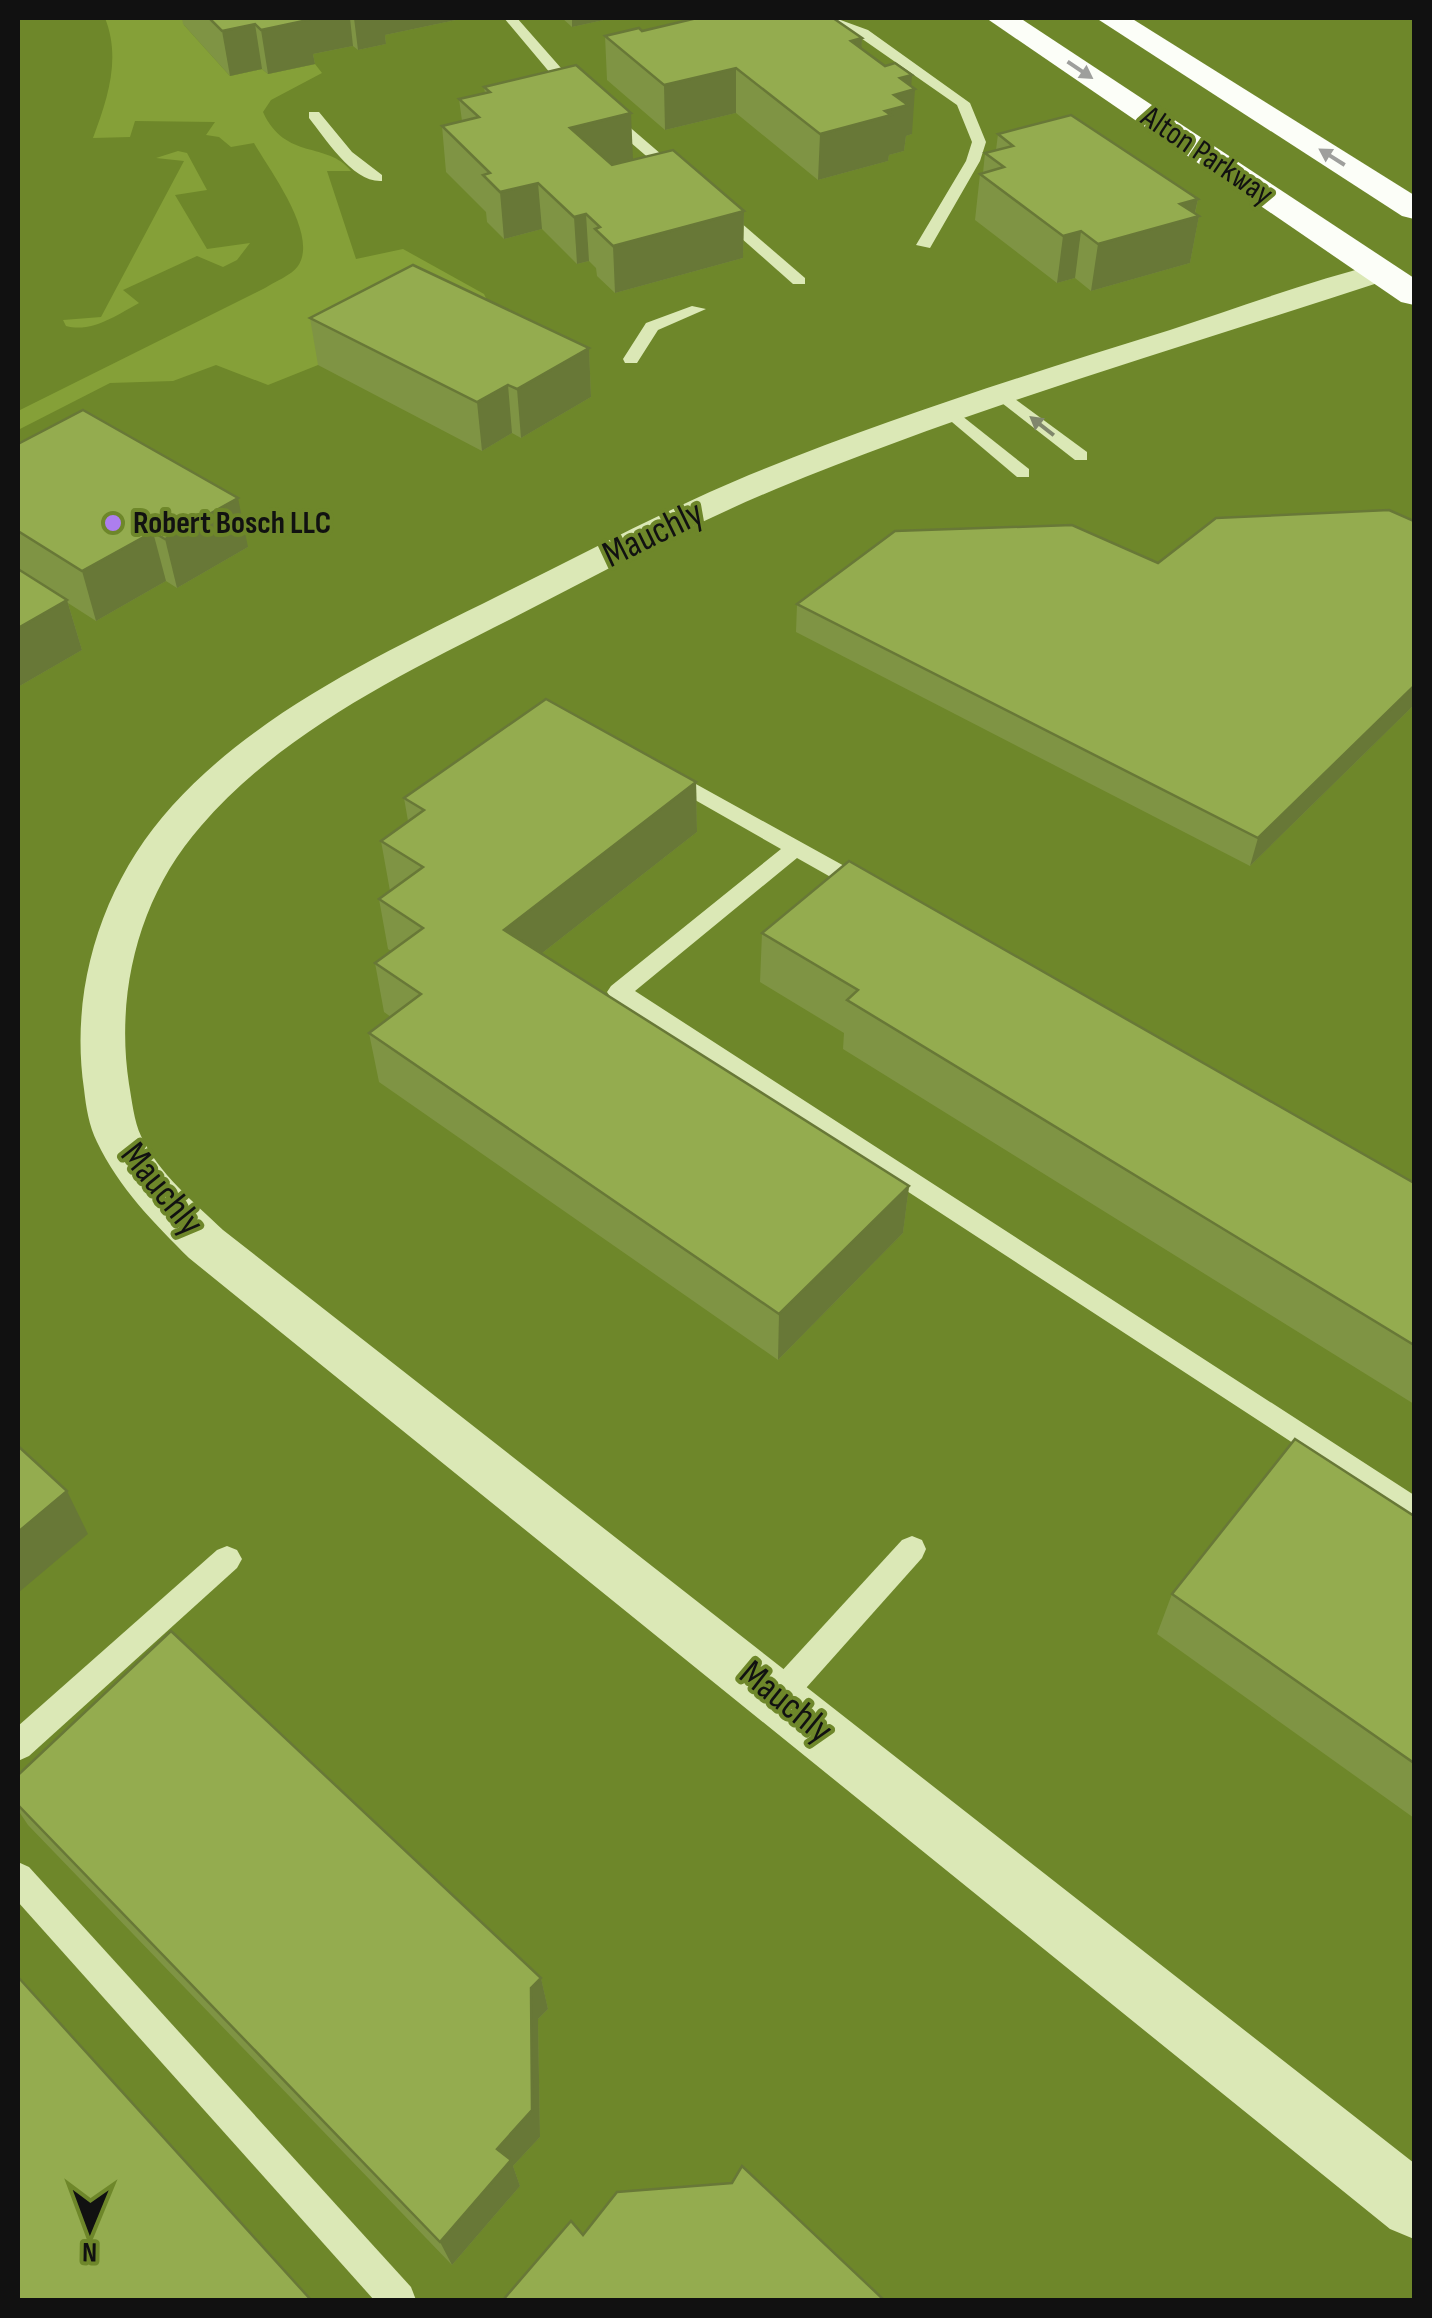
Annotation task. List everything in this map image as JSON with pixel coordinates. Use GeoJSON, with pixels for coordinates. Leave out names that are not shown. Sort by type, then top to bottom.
{"type":"FeatureCollection","features":[{"type":"Feature","properties":{"kind":"main road","name":"Alton Parkway"},"geometry":{"type":"LineString","coordinates":[[1000,18],[1398,283]]}},
{"type":"Feature","properties":{"kind":"main road","name":"Alton Parkway"},"geometry":{"type":"LineString","coordinates":[[1110,18],[1414,209]]}},
{"type":"Feature","properties":{"kind":"street","name":"Mauchly"},"geometry":{"type":"LineString","coordinates":[[1398,283],[1004,396],[812,463],[680,519],[410,655],[274,742],[187,814],[159,851],[116,941],[102,997],[102,1067],[117,1138],[156,1194],[206,1244],[779,1696],[1414,2205]]}},
{"type":"Feature","properties":{"kind":"lane"},"geometry":{"type":"LineString","coordinates":[[510,18],[556,71],[690,186]]}},
{"type":"Feature","properties":{"kind":"lane"},"geometry":{"type":"LineString","coordinates":[[824,18],[862,33],[963,102],[979,142],[973,161],[924,245]]}},
{"type":"Feature","properties":{"kind":"lane"},"geometry":{"type":"LineString","coordinates":[[314,115],[347,155],[378,178]]}},
{"type":"Feature","properties":{"kind":"lane"},"geometry":{"type":"LineString","coordinates":[[704,198],[799,280]]}},
{"type":"Feature","properties":{"kind":"lane"},"geometry":{"type":"LineString","coordinates":[[631,359],[652,327],[698,310]]}},
{"type":"Feature","properties":{"kind":"lane"},"geometry":{"type":"LineString","coordinates":[[1004,396],[1081,456]]}},
{"type":"Feature","properties":{"kind":"lane"},"geometry":{"type":"LineString","coordinates":[[952,412],[1022,473]]}},
{"type":"Feature","properties":{"kind":"lane"},"geometry":{"type":"LineString","coordinates":[[646,763],[882,897]]}},
{"type":"Feature","properties":{"kind":"lane"},"geometry":{"type":"LineString","coordinates":[[796,848],[618,992],[1414,1510]]}},
{"type":"Feature","properties":{"kind":"lane"},"geometry":{"type":"LineString","coordinates":[[779,1696],[912,1549]]}},
{"type":"Feature","properties":{"kind":"lane"},"geometry":{"type":"LineString","coordinates":[[18,1746],[227,1559]]}},
{"type":"Feature","properties":{"kind":"lane"},"geometry":{"type":"LineString","coordinates":[[18,1878],[398,2300]]}},
{"type":"Feature","properties":{"kind":"green space"},"geometry":{"type":"Polygon","coordinates":[[[105,18],[186,18],[184,25],[230,76],[262,69],[268,74],[315,64],[322,73],[271,100],[263,112],[283,138],[331,156],[351,171],[327,171],[356,259],[403,249],[484,294],[493,313],[318,365],[268,385],[216,365],[173,381],[110,383],[18,430],[18,411],[265,288],[295,269],[303,253],[298,221],[290,203],[254,143],[231,147],[219,137],[206,135],[215,122],[135,121],[130,137],[93,138],[108,93],[112,63],[105,18]]]}},
{"type":"Feature","properties":{"kind":"green space"},"geometry":{"type":"Polygon","coordinates":[[[178,151],[187,153],[207,190],[175,195],[207,249],[250,243],[237,260],[223,267],[197,256],[123,290],[139,303],[104,322],[76,328],[66,326],[63,320],[101,317],[184,161],[156,158],[178,151]]]}},
{"type":"Feature","properties":{"kind":"building"},"geometry":{"type":"Polygon","coordinates":[[[209,18],[308,20],[261,30],[255,24],[222,31],[209,18]]]}},
{"type":"Feature","properties":{"kind":"building"},"geometry":{"type":"Polygon","coordinates":[[[697,18],[833,18],[862,38],[851,41],[885,66],[895,63],[912,75],[900,78],[915,89],[894,95],[908,105],[885,111],[891,115],[820,134],[736,68],[664,85],[605,36],[697,18]]]}},
{"type":"Feature","properties":{"kind":"building"},"geometry":{"type":"Polygon","coordinates":[[[576,65],[631,113],[570,128],[612,165],[673,150],[744,211],[613,246],[586,214],[574,217],[538,183],[500,192],[483,175],[490,173],[442,126],[479,117],[459,99],[490,92],[484,87],[576,65]]]}},
{"type":"Feature","properties":{"kind":"building"},"geometry":{"type":"Polygon","coordinates":[[[1071,115],[1198,199],[1180,204],[1199,216],[1098,244],[1081,231],[1063,236],[980,174],[1004,167],[985,153],[1013,146],[998,134],[1071,115]]]}},
{"type":"Feature","properties":{"kind":"building"},"geometry":{"type":"Polygon","coordinates":[[[413,265],[589,348],[517,389],[508,385],[477,402],[310,318],[413,265]]]}},
{"type":"Feature","properties":{"kind":"building"},"geometry":{"type":"Polygon","coordinates":[[[83,410],[238,498],[165,539],[153,532],[82,571],[18,531],[18,444],[83,410]]]}},
{"type":"Feature","properties":{"kind":"building"},"geometry":{"type":"Polygon","coordinates":[[[1389,510],[1414,521],[1414,686],[1258,838],[797,604],[895,531],[1072,525],[1158,563],[1216,518],[1389,510]]]}},
{"type":"Feature","properties":{"kind":"building"},"geometry":{"type":"Polygon","coordinates":[[[18,569],[67,600],[18,628],[18,569]]]}},
{"type":"Feature","properties":{"kind":"building"},"geometry":{"type":"Polygon","coordinates":[[[546,699],[696,782],[504,930],[909,1186],[779,1314],[369,1033],[421,994],[375,963],[423,928],[379,899],[423,867],[381,841],[424,810],[404,798],[546,699]]]}},
{"type":"Feature","properties":{"kind":"building"},"geometry":{"type":"Polygon","coordinates":[[[849,861],[1414,1183],[1414,1345],[847,1000],[858,990],[762,933],[849,861]]]}},
{"type":"Feature","properties":{"kind":"building"},"geometry":{"type":"Polygon","coordinates":[[[1295,1439],[1414,1516],[1414,1763],[1172,1594],[1295,1439]]]}},
{"type":"Feature","properties":{"kind":"building"},"geometry":{"type":"Polygon","coordinates":[[[18,1446],[67,1491],[18,1532],[18,1446]]]}},
{"type":"Feature","properties":{"kind":"building"},"geometry":{"type":"Polygon","coordinates":[[[171,1631],[541,1978],[531,1988],[532,2110],[497,2149],[511,2160],[440,2242],[18,1805],[18,1775],[171,1631]]]}},
{"type":"Feature","properties":{"kind":"building"},"geometry":{"type":"Polygon","coordinates":[[[18,1977],[311,2300],[18,2300],[18,1977]]]}},
{"type":"Feature","properties":{"kind":"building"},"geometry":{"type":"Polygon","coordinates":[[[742,2166],[884,2300],[503,2300],[571,2221],[583,2235],[617,2192],[732,2183],[742,2166]]]}},
{"type":"Feature","properties":{"kind":"place","name":"Robert Bosch LLC"},"geometry":{"type":"Point","coordinates":[113,523]}}]}
